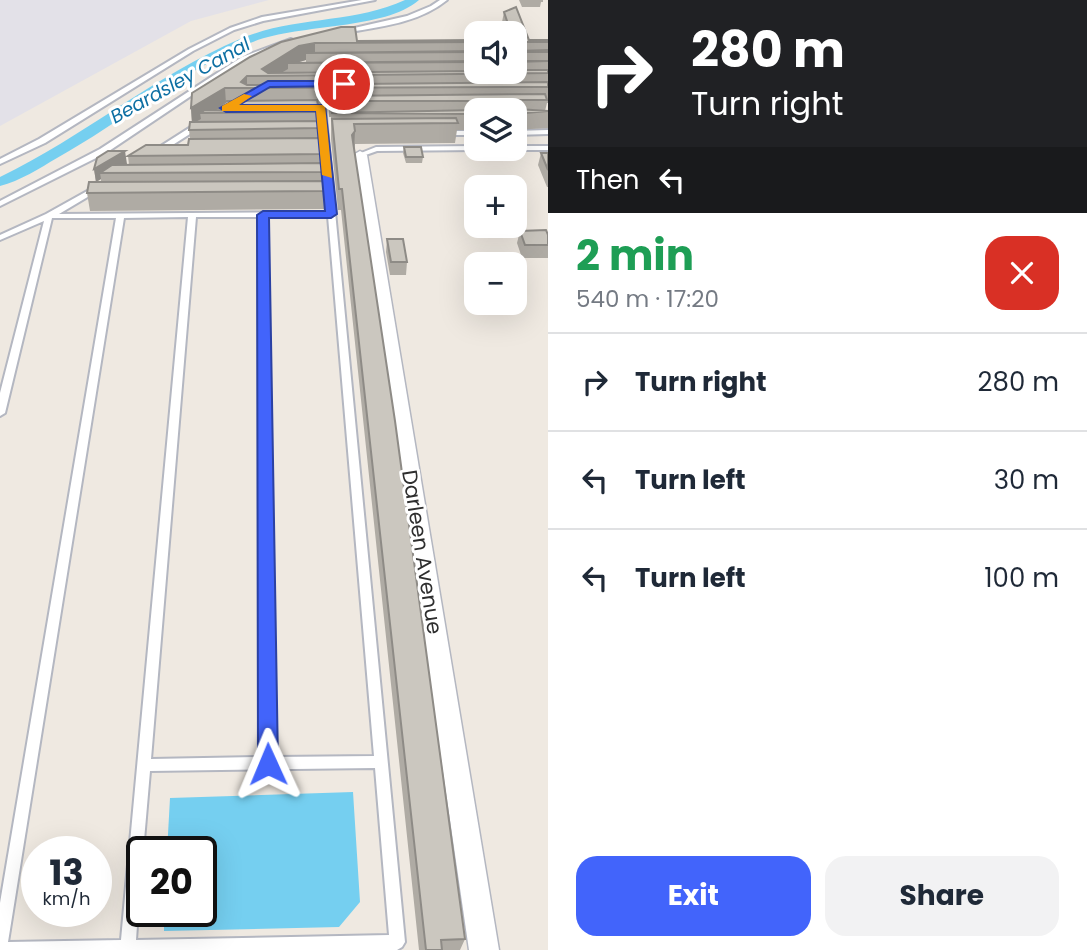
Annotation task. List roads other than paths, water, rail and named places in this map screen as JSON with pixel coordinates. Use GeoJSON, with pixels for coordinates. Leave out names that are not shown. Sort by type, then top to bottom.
{"type":"FeatureCollection","features":[{"type":"Feature","properties":{"kind":"street","name":"Darleen Avenue"},"geometry":{"type":"LineString","coordinates":[[360,155],[484,950]]}},
{"type":"Feature","properties":{"kind":"lane"},"geometry":{"type":"LineString","coordinates":[[0,162],[43,141],[191,50],[232,29],[262,19],[372,0]]}},
{"type":"Feature","properties":{"kind":"lane"},"geometry":{"type":"LineString","coordinates":[[337,32],[414,16],[434,8],[444,0]]}},
{"type":"Feature","properties":{"kind":"lane"},"geometry":{"type":"LineString","coordinates":[[0,204],[103,151],[244,58],[298,39]]}},
{"type":"Feature","properties":{"kind":"lane"},"geometry":{"type":"LineString","coordinates":[[120,216],[0,949],[397,942],[331,214],[323,195],[321,177],[317,128],[321,107]]}},
{"type":"Feature","properties":{"kind":"lane"},"geometry":{"type":"LineString","coordinates":[[166,153],[153,153],[202,123],[215,119]]}},
{"type":"Feature","properties":{"kind":"lane"},"geometry":{"type":"LineString","coordinates":[[317,128],[337,122]]}},
{"type":"Feature","properties":{"kind":"lane"},"geometry":{"type":"LineString","coordinates":[[317,128],[338,134]]}},
{"type":"Feature","properties":{"kind":"lane"},"geometry":{"type":"LineString","coordinates":[[527,133],[548,132]]}},
{"type":"Feature","properties":{"kind":"lane"},"geometry":{"type":"LineString","coordinates":[[435,133],[464,133]]}},
{"type":"Feature","properties":{"kind":"lane"},"geometry":{"type":"LineString","coordinates":[[183,135],[209,135]]}},
{"type":"Feature","properties":{"kind":"lane"},"geometry":{"type":"LineString","coordinates":[[360,155],[376,149],[464,148]]}},
{"type":"Feature","properties":{"kind":"lane"},"geometry":{"type":"LineString","coordinates":[[527,148],[548,148]]}},
{"type":"Feature","properties":{"kind":"lane"},"geometry":{"type":"LineString","coordinates":[[0,238],[49,216],[111,179]]}},
{"type":"Feature","properties":{"kind":"lane"},"geometry":{"type":"LineString","coordinates":[[83,196],[97,196]]}},
{"type":"Feature","properties":{"kind":"lane"},"geometry":{"type":"LineString","coordinates":[[49,216],[331,214]]}},
{"type":"Feature","properties":{"kind":"lane"},"geometry":{"type":"LineString","coordinates":[[263,215],[268,764]]}},
{"type":"Feature","properties":{"kind":"lane"},"geometry":{"type":"LineString","coordinates":[[0,413],[49,216]]}},
{"type":"Feature","properties":{"kind":"lane"},"geometry":{"type":"LineString","coordinates":[[128,948],[192,216]]}},
{"type":"Feature","properties":{"kind":"lane"},"geometry":{"type":"LineString","coordinates":[[144,765],[381,762]]}},
{"type":"Feature","properties":{"kind":"water"},"geometry":{"type":"Polygon","coordinates":[[[353,792],[360,902],[339,927],[164,931],[164,927],[217,927],[217,836],[168,836],[170,798],[353,792]]]}},
{"type":"Feature","properties":{"kind":"waterway","name":"Beardsley Canal"},"geometry":{"type":"LineString","coordinates":[[0,182],[32,167],[183,74],[244,41],[286,29],[373,15],[414,0]]}}]}
